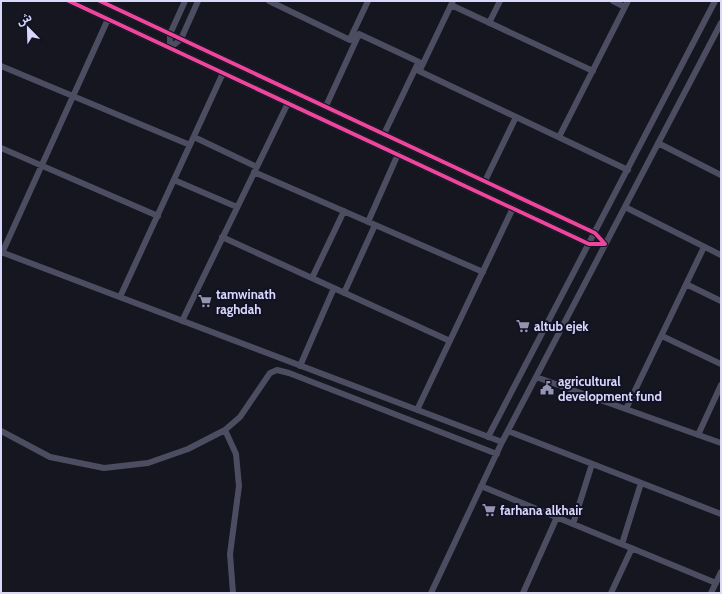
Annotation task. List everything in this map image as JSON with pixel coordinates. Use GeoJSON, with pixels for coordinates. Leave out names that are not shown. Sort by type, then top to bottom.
{"type":"FeatureCollection","features":[{"type":"Feature","properties":{"kind":"street"},"geometry":{"type":"LineString","coordinates":[[69,1],[589,244],[605,244]]}},
{"type":"Feature","properties":{"kind":"street"},"geometry":{"type":"LineString","coordinates":[[100,1],[595,233],[605,244]]}},
{"type":"Feature","properties":{"kind":"street"},"geometry":{"type":"LineString","coordinates":[[170,48],[170,34],[185,1]]}},
{"type":"Feature","properties":{"kind":"street"},"geometry":{"type":"LineString","coordinates":[[170,48],[181,39],[198,1]]}},
{"type":"Feature","properties":{"kind":"street"},"geometry":{"type":"LineString","coordinates":[[269,1],[276,3],[350,40]]}},
{"type":"Feature","properties":{"kind":"street"},"geometry":{"type":"LineString","coordinates":[[350,40],[368,1]]}},
{"type":"Feature","properties":{"kind":"street"},"geometry":{"type":"LineString","coordinates":[[490,23],[500,1]]}},
{"type":"Feature","properties":{"kind":"street"},"geometry":{"type":"LineString","coordinates":[[559,137],[626,4],[612,1]]}},
{"type":"Feature","properties":{"kind":"street"},"geometry":{"type":"LineString","coordinates":[[488,437],[715,1]]}},
{"type":"Feature","properties":{"kind":"street"},"geometry":{"type":"LineString","coordinates":[[419,71],[452,3],[490,23],[592,71]]}},
{"type":"Feature","properties":{"kind":"street"},"geometry":{"type":"LineString","coordinates":[[108,19],[2,253],[502,442]]}},
{"type":"Feature","properties":{"kind":"street"},"geometry":{"type":"LineString","coordinates":[[431,593],[502,442],[721,23]]}},
{"type":"Feature","properties":{"kind":"street"},"geometry":{"type":"LineString","coordinates":[[326,106],[359,34]]}},
{"type":"Feature","properties":{"kind":"street"},"geometry":{"type":"LineString","coordinates":[[350,40],[359,34]]}},
{"type":"Feature","properties":{"kind":"street"},"geometry":{"type":"LineString","coordinates":[[359,34],[419,62]]}},
{"type":"Feature","properties":{"kind":"street"},"geometry":{"type":"LineString","coordinates":[[419,62],[419,71]]}},
{"type":"Feature","properties":{"kind":"street"},"geometry":{"type":"LineString","coordinates":[[384,134],[419,62]]}},
{"type":"Feature","properties":{"kind":"street"},"geometry":{"type":"LineString","coordinates":[[1,66],[190,145]]}},
{"type":"Feature","properties":{"kind":"street"},"geometry":{"type":"LineString","coordinates":[[419,71],[628,170]]}},
{"type":"Feature","properties":{"kind":"street"},"geometry":{"type":"LineString","coordinates":[[120,297],[224,73]]}},
{"type":"Feature","properties":{"kind":"street"},"geometry":{"type":"LineString","coordinates":[[182,321],[288,103]]}},
{"type":"Feature","properties":{"kind":"street"},"geometry":{"type":"LineString","coordinates":[[485,181],[516,117]]}},
{"type":"Feature","properties":{"kind":"street"},"geometry":{"type":"LineString","coordinates":[[194,137],[256,169],[344,211],[483,272]]}},
{"type":"Feature","properties":{"kind":"street"},"geometry":{"type":"LineString","coordinates":[[658,143],[721,175]]}},
{"type":"Feature","properties":{"kind":"street"},"geometry":{"type":"LineString","coordinates":[[1,148],[158,216]]}},
{"type":"Feature","properties":{"kind":"street"},"geometry":{"type":"LineString","coordinates":[[368,222],[398,154]]}},
{"type":"Feature","properties":{"kind":"street"},"geometry":{"type":"LineString","coordinates":[[174,180],[237,207]]}},
{"type":"Feature","properties":{"kind":"street"},"geometry":{"type":"LineString","coordinates":[[625,207],[721,255]]}},
{"type":"Feature","properties":{"kind":"street"},"geometry":{"type":"LineString","coordinates":[[417,410],[513,208]]}},
{"type":"Feature","properties":{"kind":"street"},"geometry":{"type":"LineString","coordinates":[[312,278],[344,211]]}},
{"type":"Feature","properties":{"kind":"street"},"geometry":{"type":"LineString","coordinates":[[344,293],[375,225]]}},
{"type":"Feature","properties":{"kind":"street"},"geometry":{"type":"LineString","coordinates":[[222,237],[450,341]]}},
{"type":"Feature","properties":{"kind":"street"},"geometry":{"type":"LineString","coordinates":[[626,410],[704,247]]}},
{"type":"Feature","properties":{"kind":"street"},"geometry":{"type":"LineString","coordinates":[[686,284],[721,301]]}},
{"type":"Feature","properties":{"kind":"street"},"geometry":{"type":"LineString","coordinates":[[300,366],[334,288]]}},
{"type":"Feature","properties":{"kind":"street"},"geometry":{"type":"LineString","coordinates":[[662,336],[721,364]]}},
{"type":"Feature","properties":{"kind":"street"},"geometry":{"type":"LineString","coordinates":[[1,431],[50,457],[104,468],[148,463],[188,449],[225,430],[240,417],[270,373],[277,370],[369,404],[496,454]]}},
{"type":"Feature","properties":{"kind":"street"},"geometry":{"type":"LineString","coordinates":[[536,377],[721,443]]}},
{"type":"Feature","properties":{"kind":"street"},"geometry":{"type":"LineString","coordinates":[[698,435],[721,385]]}},
{"type":"Feature","properties":{"kind":"street"},"geometry":{"type":"LineString","coordinates":[[225,430],[236,454],[239,486],[230,554],[233,593]]}},
{"type":"Feature","properties":{"kind":"street"},"geometry":{"type":"LineString","coordinates":[[508,431],[721,514]]}},
{"type":"Feature","properties":{"kind":"street"},"geometry":{"type":"LineString","coordinates":[[572,524],[592,464]]}},
{"type":"Feature","properties":{"kind":"street"},"geometry":{"type":"LineString","coordinates":[[622,544],[641,483]]}},
{"type":"Feature","properties":{"kind":"street"},"geometry":{"type":"LineString","coordinates":[[481,486],[716,583]]}},
{"type":"Feature","properties":{"kind":"street"},"geometry":{"type":"LineString","coordinates":[[526,592],[557,517]]}},
{"type":"Feature","properties":{"kind":"street"},"geometry":{"type":"LineString","coordinates":[[611,593],[632,548]]}},
{"type":"Feature","properties":{"kind":"street"},"geometry":{"type":"LineString","coordinates":[[711,593],[721,572]]}},
{"type":"Feature","properties":{"kind":"cycle path"},"geometry":{"type":"LineString","coordinates":[[69,1],[589,244],[605,244],[595,233],[100,1]]}},
{"type":"Feature","properties":{"kind":"place","name":"tamwinath raghdah"},"geometry":{"type":"Point","coordinates":[205,301]}},
{"type":"Feature","properties":{"kind":"place","name":"altub ejek"},"geometry":{"type":"Point","coordinates":[523,326]}},
{"type":"Feature","properties":{"kind":"place","name":"agricultural development fund"},"geometry":{"type":"Point","coordinates":[547,388]}},
{"type":"Feature","properties":{"kind":"place","name":"farhana alkhair"},"geometry":{"type":"Point","coordinates":[489,510]}}]}
